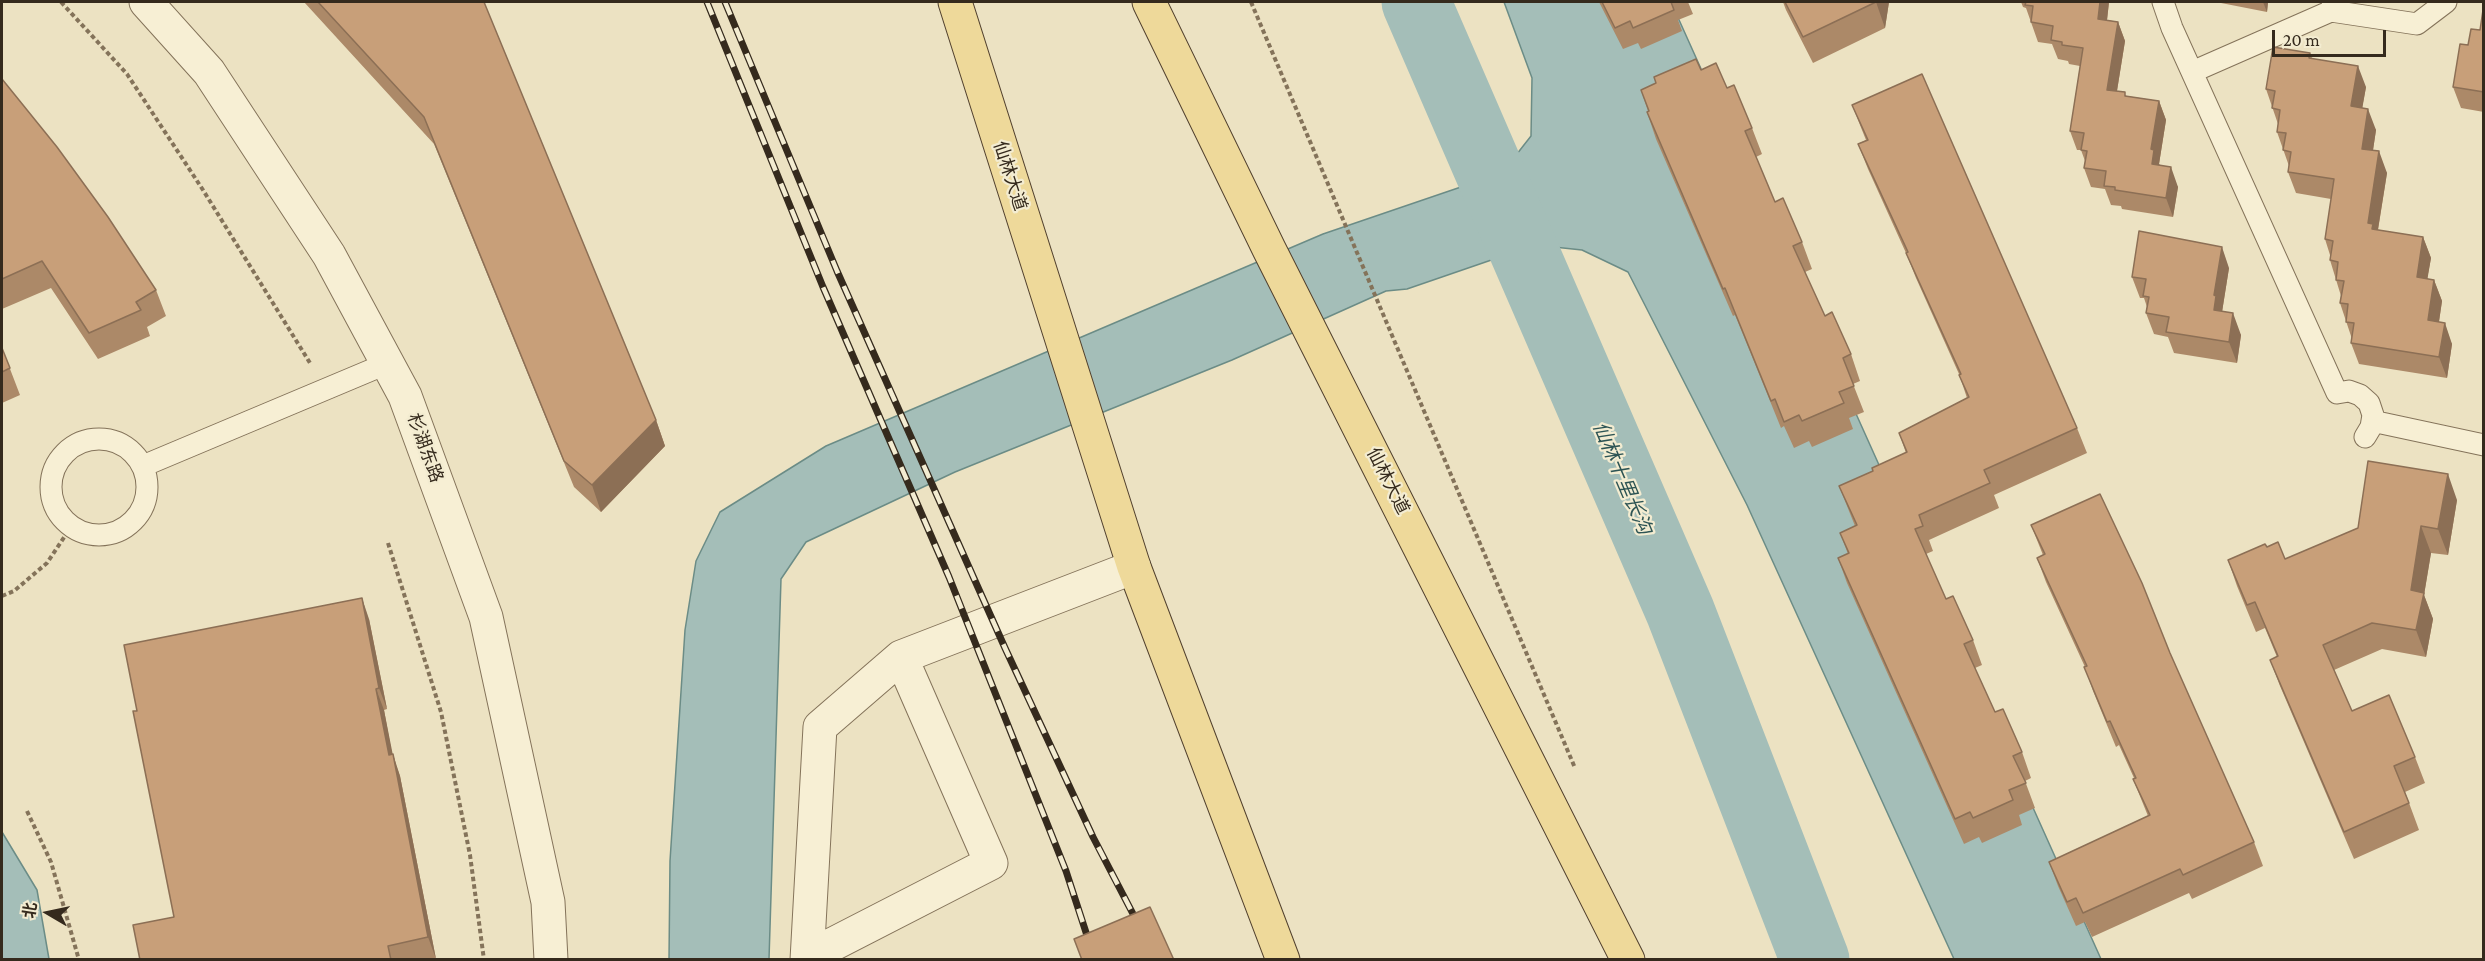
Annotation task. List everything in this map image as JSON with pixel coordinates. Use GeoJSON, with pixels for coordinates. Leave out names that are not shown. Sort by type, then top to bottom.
{"type":"FeatureCollection","features":[{"type":"Feature","properties":{"kind":"main road","name":"仙林大道"},"geometry":{"type":"LineString","coordinates":[[955,2],[1134,567],[1283,960]]}},
{"type":"Feature","properties":{"kind":"main road","name":"仙林大道"},"geometry":{"type":"LineString","coordinates":[[1149,2],[1269,249],[1628,960]]}},
{"type":"Feature","properties":{"kind":"street","name":"杉湖东路"},"geometry":{"type":"LineString","coordinates":[[146,2],[209,72],[329,255],[405,396],[486,617],[548,902],[551,960]]}},
{"type":"Feature","properties":{"kind":"street"},"geometry":{"type":"LineString","coordinates":[[808,958],[819,728],[901,657],[1134,567]]}},
{"type":"Feature","properties":{"kind":"street"},"geometry":{"type":"LineString","coordinates":[[808,958],[991,863],[901,657]]}},
{"type":"Feature","properties":{"kind":"lane"},"geometry":{"type":"LineString","coordinates":[[2163,2],[2192,72],[2337,393],[2349,391],[2360,395],[2369,403],[2373,415],[2368,429],[2484,444]]}},
{"type":"Feature","properties":{"kind":"lane"},"geometry":{"type":"LineString","coordinates":[[2192,72],[2332,6],[2417,24],[2446,2]]}},
{"type":"Feature","properties":{"kind":"lane"},"geometry":{"type":"LineString","coordinates":[[143,466],[388,363]]}},
{"type":"Feature","properties":{"kind":"lane"},"geometry":{"type":"LineString","coordinates":[[95,438],[111,440],[127,447],[139,459],[146,474],[147,491],[144,507],[134,522],[120,532],[104,536],[87,534],[71,527],[60,516],[52,500],[51,483],[55,467],[64,452],[79,443],[95,438]]}},
{"type":"Feature","properties":{"kind":"path"},"geometry":{"type":"LineString","coordinates":[[61,2],[127,74],[203,190],[312,368]]}},
{"type":"Feature","properties":{"kind":"path"},"geometry":{"type":"LineString","coordinates":[[1251,2],[1577,773]]}},
{"type":"Feature","properties":{"kind":"path"},"geometry":{"type":"LineString","coordinates":[[2,596],[14,591],[47,563],[71,527]]}},
{"type":"Feature","properties":{"kind":"path"},"geometry":{"type":"LineString","coordinates":[[388,543],[441,712],[470,855],[484,960]]}},
{"type":"Feature","properties":{"kind":"path"},"geometry":{"type":"LineString","coordinates":[[27,812],[51,862],[79,960]]}},
{"type":"Feature","properties":{"kind":"water"},"geometry":{"type":"Polygon","coordinates":[[[1504,2],[1671,2],[2101,959],[1954,959],[1747,505],[1628,272],[1582,250],[1535,245],[1407,289],[1386,291],[1232,360],[955,472],[806,542],[781,579],[769,959],[669,960],[670,861],[685,630],[696,561],[720,512],[826,446],[1323,234],[1502,173],[1531,136],[1532,78],[1504,2]]]}},
{"type":"Feature","properties":{"kind":"water"},"geometry":{"type":"Polygon","coordinates":[[[2,832],[37,890],[49,959],[2,959],[2,832]]]}},
{"type":"Feature","properties":{"kind":"building"},"geometry":{"type":"Polygon","coordinates":[[[318,2],[484,2],[656,420],[592,485],[564,461],[424,117],[318,2]]]}},
{"type":"Feature","properties":{"kind":"building"},"geometry":{"type":"Polygon","coordinates":[[[1602,2],[1671,2],[1674,10],[1633,28],[1630,21],[1615,28],[1602,2]]]}},
{"type":"Feature","properties":{"kind":"building"},"geometry":{"type":"Polygon","coordinates":[[[1785,2],[1876,2],[1803,37],[1785,2]]]}},
{"type":"Feature","properties":{"kind":"building"},"geometry":{"type":"Polygon","coordinates":[[[2026,2],[2100,2],[2098,19],[2118,22],[2107,90],[2125,92],[2125,96],[2159,101],[2151,149],[2154,150],[2152,164],[2171,167],[2166,198],[2115,190],[2115,187],[2104,186],[2106,171],[2084,168],[2087,151],[2081,150],[2084,133],[2070,131],[2083,48],[2062,45],[2062,42],[2051,40],[2053,26],[2031,22],[2033,6],[2025,5],[2026,2]]]}},
{"type":"Feature","properties":{"kind":"building"},"geometry":{"type":"Polygon","coordinates":[[[2483,10],[2484,92],[2453,87],[2460,44],[2468,45],[2471,29],[2480,30],[2483,10]]]}},
{"type":"Feature","properties":{"kind":"building"},"geometry":{"type":"Polygon","coordinates":[[[2273,47],[2310,53],[2309,58],[2358,66],[2351,106],[2368,109],[2362,149],[2379,151],[2368,223],[2373,224],[2372,229],[2423,237],[2417,277],[2434,280],[2428,320],[2445,323],[2439,357],[2351,343],[2354,323],[2346,322],[2348,304],[2340,303],[2344,281],[2336,280],[2338,262],[2330,260],[2333,241],[2325,239],[2334,179],[2288,172],[2291,152],[2283,150],[2286,133],[2277,132],[2280,110],[2272,108],[2275,91],[2266,89],[2273,47]]]}},
{"type":"Feature","properties":{"kind":"building"},"geometry":{"type":"Polygon","coordinates":[[[1696,59],[1701,70],[1716,63],[1727,88],[1734,85],[1752,128],[1745,131],[1775,202],[1783,198],[1802,242],[1793,246],[1825,316],[1832,312],[1851,354],[1843,358],[1854,386],[1839,392],[1844,403],[1802,421],[1799,415],[1784,422],[1775,399],[1771,401],[1725,288],[1723,289],[1647,112],[1649,111],[1641,90],[1656,83],[1654,77],[1696,59]]]}},
{"type":"Feature","properties":{"kind":"building"},"geometry":{"type":"Polygon","coordinates":[[[1922,74],[2077,428],[1984,470],[1990,483],[1919,515],[1923,526],[1915,529],[1946,599],[1953,596],[1973,640],[1964,644],[1995,712],[2003,709],[2022,752],[2013,756],[2026,783],[2009,790],[2013,800],[1973,818],[1970,812],[1955,819],[1838,558],[1849,553],[1840,533],[1857,525],[1839,486],[1907,452],[1899,433],[1969,397],[1959,375],[1961,374],[1906,253],[1908,252],[1858,144],[1868,140],[1852,105],[1922,74]]]}},
{"type":"Feature","properties":{"kind":"building"},"geometry":{"type":"Polygon","coordinates":[[[2,79],[57,147],[108,217],[156,290],[136,302],[141,310],[89,333],[42,261],[2,279],[2,79]]]}},
{"type":"Feature","properties":{"kind":"building"},"geometry":{"type":"Polygon","coordinates":[[[2139,231],[2222,247],[2214,295],[2216,296],[2214,310],[2233,313],[2229,342],[2166,332],[2169,317],[2146,313],[2149,297],[2143,296],[2146,279],[2132,277],[2139,231]]]}},
{"type":"Feature","properties":{"kind":"building"},"geometry":{"type":"Polygon","coordinates":[[[2,348],[10,368],[2,372],[2,348]]]}},
{"type":"Feature","properties":{"kind":"building"},"geometry":{"type":"Polygon","coordinates":[[[2368,461],[2448,474],[2438,529],[2421,526],[2411,590],[2424,593],[2416,630],[2372,623],[2323,645],[2352,711],[2389,695],[2415,757],[2394,766],[2409,803],[2344,832],[2270,660],[2278,656],[2255,602],[2247,605],[2228,560],[2265,544],[2267,547],[2278,542],[2285,559],[2358,528],[2368,461]]]}},
{"type":"Feature","properties":{"kind":"building"},"geometry":{"type":"Polygon","coordinates":[[[2100,494],[2142,583],[2170,653],[2254,842],[2183,875],[2180,869],[2083,913],[2076,898],[2067,902],[2049,862],[2150,815],[2110,721],[2107,722],[2084,667],[2087,666],[2037,558],[2045,554],[2031,525],[2100,494]]]}},
{"type":"Feature","properties":{"kind":"building"},"geometry":{"type":"Polygon","coordinates":[[[362,598],[379,688],[376,689],[389,755],[393,754],[428,937],[388,946],[391,960],[140,960],[133,925],[174,917],[133,711],[137,711],[124,645],[362,598]]]}},
{"type":"Feature","properties":{"kind":"building"},"geometry":{"type":"Polygon","coordinates":[[[1150,907],[1174,960],[1082,960],[1074,939],[1150,907]]]}},
{"type":"Feature","properties":{"kind":"waterway","name":"仙林十里长沟"},"geometry":{"type":"LineString","coordinates":[[1416,2],[1680,611],[1815,960]]}},
{"type":"Feature","properties":{"kind":"railway"},"geometry":{"type":"LineString","coordinates":[[707,2],[823,287],[949,577],[1066,871],[1095,960]]}},
{"type":"Feature","properties":{"kind":"railway"},"geometry":{"type":"LineString","coordinates":[[725,2],[837,271],[1005,648],[1093,837],[1157,960]]}}]}
